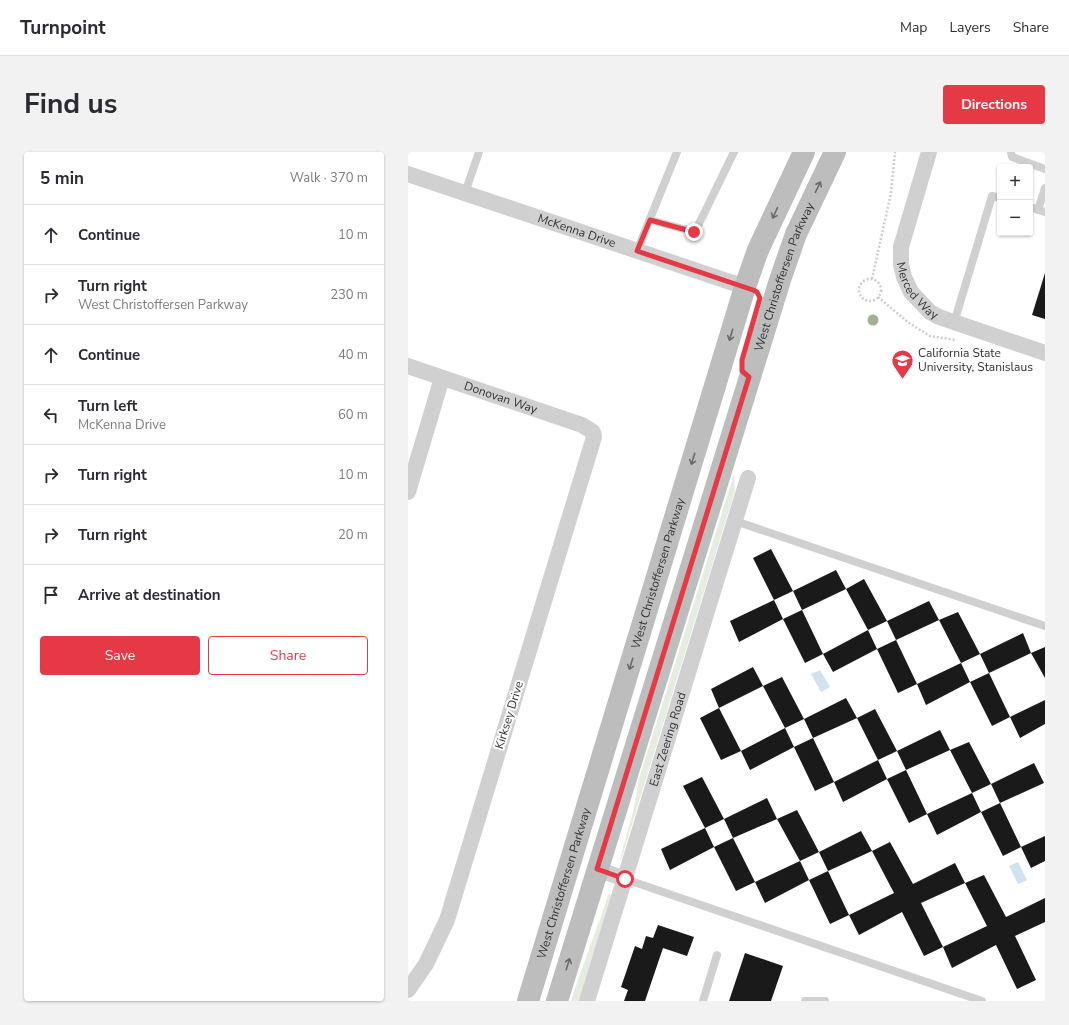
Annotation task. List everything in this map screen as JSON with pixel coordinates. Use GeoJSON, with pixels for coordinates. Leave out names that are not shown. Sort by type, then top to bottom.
{"type":"FeatureCollection","features":[{"type":"Feature","properties":{"kind":"street","name":"West Christoffersen Parkway"},"geometry":{"type":"LineString","coordinates":[[528,1001],[745,287],[758,250],[804,152]]}},
{"type":"Feature","properties":{"kind":"street","name":"West Christoffersen Parkway"},"geometry":{"type":"LineString","coordinates":[[557,1001],[749,377],[796,234],[835,152]]}},
{"type":"Feature","properties":{"kind":"street","name":"Merced Way"},"geometry":{"type":"LineString","coordinates":[[929,152],[901,247],[901,264],[904,277],[920,303],[930,312],[954,323],[1045,353]]}},
{"type":"Feature","properties":{"kind":"street","name":"McKenna Drive"},"geometry":{"type":"LineString","coordinates":[[408,174],[745,287]]}},
{"type":"Feature","properties":{"kind":"street"},"geometry":{"type":"LineString","coordinates":[[745,287],[757,292],[760,298],[742,360],[742,371],[749,377]]}},
{"type":"Feature","properties":{"kind":"street","name":"Donovan Way"},"geometry":{"type":"LineString","coordinates":[[408,366],[582,425],[593,432]]}},
{"type":"Feature","properties":{"kind":"street"},"geometry":{"type":"LineString","coordinates":[[408,492],[442,378]]}},
{"type":"Feature","properties":{"kind":"street","name":"Kirksey Drive"},"geometry":{"type":"LineString","coordinates":[[408,990],[426,964],[447,920],[592,444],[593,432]]}},
{"type":"Feature","properties":{"kind":"street","name":"East Zeering Road"},"geometry":{"type":"LineString","coordinates":[[587,1001],[748,478]]}},
{"type":"Feature","properties":{"kind":"street"},"geometry":{"type":"LineString","coordinates":[[597,869],[625,879]]}},
{"type":"Feature","properties":{"kind":"lane"},"geometry":{"type":"LineString","coordinates":[[464,193],[479,152]]}},
{"type":"Feature","properties":{"kind":"lane"},"geometry":{"type":"LineString","coordinates":[[637,251],[677,152]]}},
{"type":"Feature","properties":{"kind":"lane"},"geometry":{"type":"LineString","coordinates":[[650,220],[694,232],[734,152]]}},
{"type":"Feature","properties":{"kind":"lane"},"geometry":{"type":"LineString","coordinates":[[1011,152],[1012,158],[1045,169]]}},
{"type":"Feature","properties":{"kind":"lane"},"geometry":{"type":"LineString","coordinates":[[1038,209],[1045,188]]}},
{"type":"Feature","properties":{"kind":"lane"},"geometry":{"type":"LineString","coordinates":[[954,323],[992,196],[997,197]]}},
{"type":"Feature","properties":{"kind":"lane"},"geometry":{"type":"LineString","coordinates":[[735,521],[1045,626]]}},
{"type":"Feature","properties":{"kind":"lane"},"geometry":{"type":"LineString","coordinates":[[625,879],[982,1001]]}},
{"type":"Feature","properties":{"kind":"lane"},"geometry":{"type":"LineString","coordinates":[[703,1001],[717,955]]}},
{"type":"Feature","properties":{"kind":"lane"},"geometry":{"type":"LineString","coordinates":[[805,1001],[825,1001]]}},
{"type":"Feature","properties":{"kind":"path"},"geometry":{"type":"LineString","coordinates":[[872,279],[889,206],[895,152]]}},
{"type":"Feature","properties":{"kind":"path"},"geometry":{"type":"LineString","coordinates":[[872,279],[878,283],[880,290],[876,299],[869,301],[863,298],[859,289],[862,282],[872,279]]}},
{"type":"Feature","properties":{"kind":"shaded area"},"geometry":{"type":"Polygon","coordinates":[[[734,474],[735,491],[621,860],[620,859],[633,812],[639,779],[734,474]]]}},
{"type":"Feature","properties":{"kind":"shaded area"},"geometry":{"type":"Polygon","coordinates":[[[610,894],[611,896],[579,1001],[571,1001],[608,895],[610,894]]]}},
{"type":"Feature","properties":{"kind":"water"},"geometry":{"type":"Polygon","coordinates":[[[820,670],[830,687],[821,692],[811,674],[820,670]]]}},
{"type":"Feature","properties":{"kind":"water"},"geometry":{"type":"Polygon","coordinates":[[[1018,862],[1027,880],[1018,884],[1009,866],[1018,862]]]}},
{"type":"Feature","properties":{"kind":"building"},"geometry":{"type":"Polygon","coordinates":[[[1045,273],[1045,319],[1032,315],[1045,273]]]}},
{"type":"Feature","properties":{"kind":"building"},"geometry":{"type":"Polygon","coordinates":[[[771,549],[793,591],[774,600],[753,558],[771,549]]]}},
{"type":"Feature","properties":{"kind":"building"},"geometry":{"type":"Polygon","coordinates":[[[836,570],[846,589],[802,610],[793,591],[836,570]]]}},
{"type":"Feature","properties":{"kind":"building"},"geometry":{"type":"Polygon","coordinates":[[[864,579],[887,621],[868,630],[846,589],[864,579]]]}},
{"type":"Feature","properties":{"kind":"building"},"geometry":{"type":"Polygon","coordinates":[[[774,600],[783,619],[739,642],[730,621],[774,600]]]}},
{"type":"Feature","properties":{"kind":"building"},"geometry":{"type":"Polygon","coordinates":[[[929,601],[939,620],[896,640],[887,621],[929,601]]]}},
{"type":"Feature","properties":{"kind":"building"},"geometry":{"type":"Polygon","coordinates":[[[802,610],[823,654],[805,663],[783,619],[802,610]]]}},
{"type":"Feature","properties":{"kind":"building"},"geometry":{"type":"Polygon","coordinates":[[[958,612],[980,654],[961,663],[939,620],[958,612]]]}},
{"type":"Feature","properties":{"kind":"building"},"geometry":{"type":"Polygon","coordinates":[[[868,630],[877,649],[833,672],[823,654],[868,630]]]}},
{"type":"Feature","properties":{"kind":"building"},"geometry":{"type":"Polygon","coordinates":[[[1023,633],[1031,653],[989,673],[980,654],[1023,633]]]}},
{"type":"Feature","properties":{"kind":"building"},"geometry":{"type":"Polygon","coordinates":[[[896,640],[917,684],[898,693],[877,649],[896,640]]]}},
{"type":"Feature","properties":{"kind":"building"},"geometry":{"type":"Polygon","coordinates":[[[1045,647],[1045,678],[1031,653],[1045,647]]]}},
{"type":"Feature","properties":{"kind":"building"},"geometry":{"type":"Polygon","coordinates":[[[961,663],[970,682],[926,705],[917,684],[961,663]]]}},
{"type":"Feature","properties":{"kind":"building"},"geometry":{"type":"Polygon","coordinates":[[[753,667],[763,686],[719,708],[711,689],[753,667]]]}},
{"type":"Feature","properties":{"kind":"building"},"geometry":{"type":"Polygon","coordinates":[[[989,673],[1010,717],[992,726],[970,682],[989,673]]]}},
{"type":"Feature","properties":{"kind":"building"},"geometry":{"type":"Polygon","coordinates":[[[782,677],[804,719],[785,728],[763,686],[782,677]]]}},
{"type":"Feature","properties":{"kind":"building"},"geometry":{"type":"Polygon","coordinates":[[[846,698],[857,718],[813,738],[804,719],[846,698]]]}},
{"type":"Feature","properties":{"kind":"building"},"geometry":{"type":"Polygon","coordinates":[[[1045,700],[1045,724],[1020,738],[1010,717],[1045,700]]]}},
{"type":"Feature","properties":{"kind":"building"},"geometry":{"type":"Polygon","coordinates":[[[719,708],[741,751],[721,760],[700,718],[719,708]]]}},
{"type":"Feature","properties":{"kind":"building"},"geometry":{"type":"Polygon","coordinates":[[[875,709],[897,751],[878,760],[857,718],[875,709]]]}},
{"type":"Feature","properties":{"kind":"building"},"geometry":{"type":"Polygon","coordinates":[[[785,728],[794,747],[750,770],[741,751],[785,728]]]}},
{"type":"Feature","properties":{"kind":"building"},"geometry":{"type":"Polygon","coordinates":[[[940,730],[950,750],[906,770],[897,751],[940,730]]]}},
{"type":"Feature","properties":{"kind":"building"},"geometry":{"type":"Polygon","coordinates":[[[813,738],[834,782],[815,791],[794,747],[813,738]]]}},
{"type":"Feature","properties":{"kind":"building"},"geometry":{"type":"Polygon","coordinates":[[[969,742],[991,784],[972,793],[950,750],[969,742]]]}},
{"type":"Feature","properties":{"kind":"building"},"geometry":{"type":"Polygon","coordinates":[[[878,760],[887,779],[843,802],[834,782],[878,760]]]}},
{"type":"Feature","properties":{"kind":"building"},"geometry":{"type":"Polygon","coordinates":[[[1034,763],[1044,783],[1000,803],[991,784],[1034,763]]]}},
{"type":"Feature","properties":{"kind":"building"},"geometry":{"type":"Polygon","coordinates":[[[906,770],[927,814],[909,823],[887,779],[906,770]]]}},
{"type":"Feature","properties":{"kind":"building"},"geometry":{"type":"Polygon","coordinates":[[[702,777],[724,819],[705,828],[683,786],[702,777]]]}},
{"type":"Feature","properties":{"kind":"building"},"geometry":{"type":"Polygon","coordinates":[[[972,793],[981,812],[937,835],[927,814],[972,793]]]}},
{"type":"Feature","properties":{"kind":"building"},"geometry":{"type":"Polygon","coordinates":[[[767,798],[777,819],[733,838],[724,819],[767,798]]]}},
{"type":"Feature","properties":{"kind":"building"},"geometry":{"type":"Polygon","coordinates":[[[1000,803],[1021,847],[1003,856],[981,812],[1000,803]]]}},
{"type":"Feature","properties":{"kind":"building"},"geometry":{"type":"Polygon","coordinates":[[[797,810],[819,852],[800,861],[777,819],[797,810]]]}},
{"type":"Feature","properties":{"kind":"building"},"geometry":{"type":"Polygon","coordinates":[[[705,828],[714,847],[670,870],[661,849],[705,828]]]}},
{"type":"Feature","properties":{"kind":"building"},"geometry":{"type":"Polygon","coordinates":[[[861,831],[872,851],[828,871],[819,852],[861,831]]]}},
{"type":"Feature","properties":{"kind":"building"},"geometry":{"type":"Polygon","coordinates":[[[1045,836],[1045,861],[1031,868],[1021,847],[1045,836]]]}},
{"type":"Feature","properties":{"kind":"building"},"geometry":{"type":"Polygon","coordinates":[[[733,838],[755,882],[736,891],[714,847],[733,838]]]}},
{"type":"Feature","properties":{"kind":"building"},"geometry":{"type":"Polygon","coordinates":[[[890,842],[913,884],[955,863],[965,883],[921,903],[943,947],[924,956],[902,912],[859,935],[849,915],[894,893],[872,851],[890,842]]]}},
{"type":"Feature","properties":{"kind":"building"},"geometry":{"type":"Polygon","coordinates":[[[800,861],[809,880],[765,903],[755,882],[800,861]]]}},
{"type":"Feature","properties":{"kind":"building"},"geometry":{"type":"Polygon","coordinates":[[[828,871],[849,915],[830,924],[809,880],[828,871]]]}},
{"type":"Feature","properties":{"kind":"building"},"geometry":{"type":"Polygon","coordinates":[[[984,875],[1006,917],[1045,898],[1045,922],[1015,936],[1036,980],[1017,989],[996,945],[952,968],[943,947],[987,926],[965,883],[984,875]]]}},
{"type":"Feature","properties":{"kind":"building"},"geometry":{"type":"Polygon","coordinates":[[[658,925],[694,937],[687,956],[663,948],[645,1001],[624,1001],[628,990],[621,987],[635,946],[642,949],[646,936],[653,938],[658,925]]]}},
{"type":"Feature","properties":{"kind":"building"},"geometry":{"type":"Polygon","coordinates":[[[745,953],[783,966],[771,1001],[729,1001],[745,953]]]}},
{"type":"Feature","properties":{"kind":"place","name":"California State University, Stanislaus"},"geometry":{"type":"Point","coordinates":[903,380]}},
{"type":"Feature","properties":{"kind":"route"},"geometry":{"type":"LineString","coordinates":[[625,879],[597,869],[749,377],[744,374],[741,366],[760,298],[759,294],[753,290],[637,251],[650,220],[694,232]]}}]}
